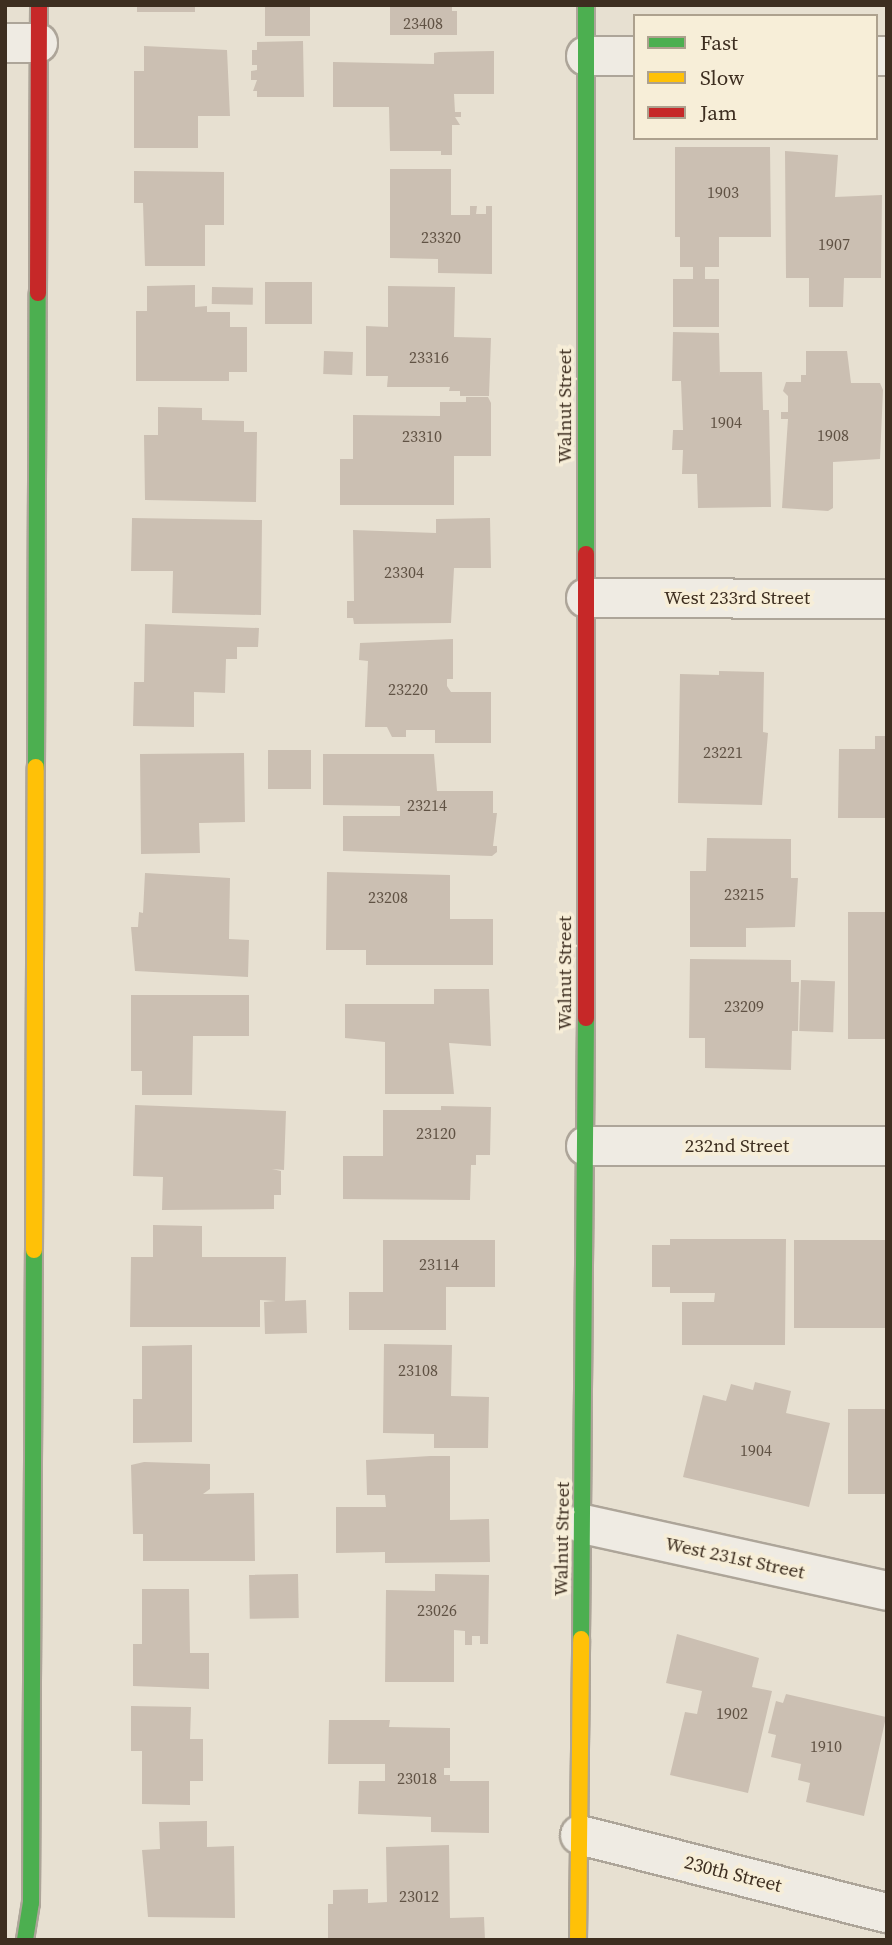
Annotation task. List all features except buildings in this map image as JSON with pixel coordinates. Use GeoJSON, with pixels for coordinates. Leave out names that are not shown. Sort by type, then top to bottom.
{"type":"FeatureCollection","features":[{"type":"Feature","properties":{"kind":"street"},"geometry":{"type":"LineString","coordinates":[[25,1940],[31,1889],[22,43],[39,5]]}},
{"type":"Feature","properties":{"kind":"street","name":"Walnut Street"},"geometry":{"type":"LineString","coordinates":[[578,1940],[586,1146],[586,5]]}},
{"type":"Feature","properties":{"kind":"street"},"geometry":{"type":"LineString","coordinates":[[586,56],[633,56]]}},
{"type":"Feature","properties":{"kind":"street","name":"West 233rd Street"},"geometry":{"type":"LineString","coordinates":[[586,598],[887,599]]}},
{"type":"Feature","properties":{"kind":"street","name":"232nd Street"},"geometry":{"type":"LineString","coordinates":[[586,1146],[887,1146]]}},
{"type":"Feature","properties":{"kind":"street","name":"West 231st Street"},"geometry":{"type":"LineString","coordinates":[[583,1524],[887,1591]]}},
{"type":"Feature","properties":{"kind":"street","name":"230th Street"},"geometry":{"type":"LineString","coordinates":[[580,1836],[887,1913]]}},
{"type":"Feature","properties":{"kind":"traffic: fast"},"geometry":{"type":"LineString","coordinates":[[586,5],[586,554]]}},
{"type":"Feature","properties":{"kind":"traffic: fast"},"geometry":{"type":"LineString","coordinates":[[36,767],[38,293]]}},
{"type":"Feature","properties":{"kind":"traffic: fast"},"geometry":{"type":"LineString","coordinates":[[581,1639],[586,1018]]}},
{"type":"Feature","properties":{"kind":"traffic: fast"},"geometry":{"type":"LineString","coordinates":[[25,1940],[31,1903],[34,1250]]}},
{"type":"Feature","properties":{"kind":"traffic: slow"},"geometry":{"type":"LineString","coordinates":[[34,1250],[36,767]]}},
{"type":"Feature","properties":{"kind":"traffic: slow"},"geometry":{"type":"LineString","coordinates":[[578,1940],[581,1639]]}},
{"type":"Feature","properties":{"kind":"traffic: jam"},"geometry":{"type":"LineString","coordinates":[[38,293],[39,5]]}},
{"type":"Feature","properties":{"kind":"traffic: jam"},"geometry":{"type":"LineString","coordinates":[[586,554],[586,1018]]}}]}
